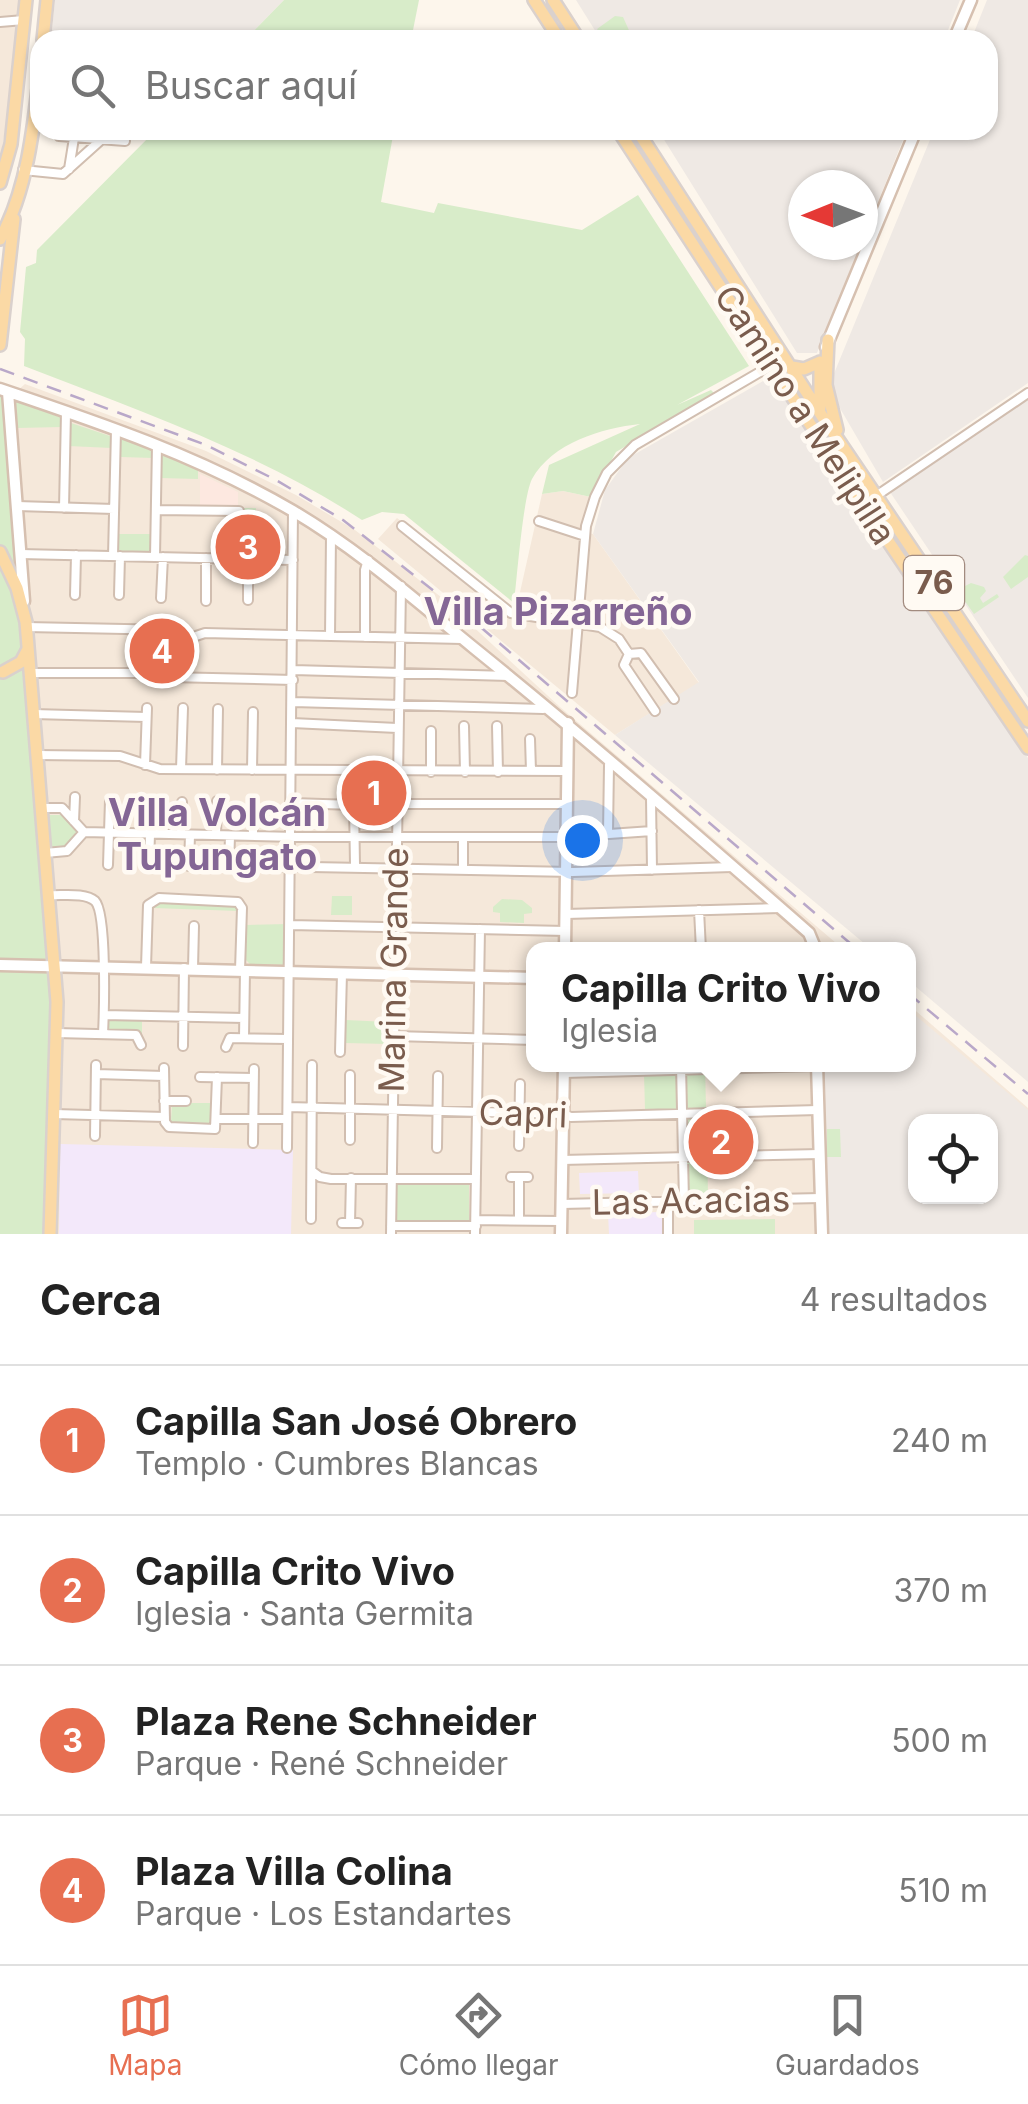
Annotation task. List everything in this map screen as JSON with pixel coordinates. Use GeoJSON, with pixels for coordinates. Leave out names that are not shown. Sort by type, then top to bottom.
{"type":"FeatureCollection","features":[{"type":"Feature","properties":{"kind":"main road"},"geometry":{"type":"LineString","coordinates":[[0,183],[26,0]]}},
{"type":"Feature","properties":{"kind":"main road"},"geometry":{"type":"LineString","coordinates":[[44,30],[47,0]]}},
{"type":"Feature","properties":{"kind":"main road"},"geometry":{"type":"LineString","coordinates":[[534,0],[554,30]]}},
{"type":"Feature","properties":{"kind":"main road"},"geometry":{"type":"LineString","coordinates":[[553,0],[572,30]]}},
{"type":"Feature","properties":{"kind":"main road"},"geometry":{"type":"LineString","coordinates":[[0,345],[4,266],[30,129]]}},
{"type":"Feature","properties":{"kind":"main road","name":"Camino a Melipilla"},"geometry":{"type":"LineString","coordinates":[[625,140],[840,470],[1025,727]]}},
{"type":"Feature","properties":{"kind":"main road","name":"Camino a Melipilla"},"geometry":{"type":"LineString","coordinates":[[645,140],[1025,727],[1028,748]]}},
{"type":"Feature","properties":{"kind":"main road"},"geometry":{"type":"LineString","coordinates":[[0,240],[14,209]]}},
{"type":"Feature","properties":{"kind":"main road"},"geometry":{"type":"LineString","coordinates":[[734,307],[744,305],[748,299]]}},
{"type":"Feature","properties":{"kind":"main road"},"geometry":{"type":"LineString","coordinates":[[764,353],[789,366],[808,369],[824,351]]}},
{"type":"Feature","properties":{"kind":"main road"},"geometry":{"type":"LineString","coordinates":[[824,351],[818,394],[840,470]]}},
{"type":"Feature","properties":{"kind":"main road"},"geometry":{"type":"LineString","coordinates":[[824,351],[826,386],[841,444]]}},
{"type":"Feature","properties":{"kind":"main road"},"geometry":{"type":"LineString","coordinates":[[0,552],[17,588],[26,625],[54,966],[50,1234]]}},
{"type":"Feature","properties":{"kind":"main road"},"geometry":{"type":"LineString","coordinates":[[2,672],[21,662],[28,649]]}},
{"type":"Feature","properties":{"kind":"main road"},"geometry":{"type":"LineString","coordinates":[[2,672],[30,673]]}},
{"type":"Feature","properties":{"kind":"street"},"geometry":{"type":"LineString","coordinates":[[958,30],[971,0]]}},
{"type":"Feature","properties":{"kind":"street"},"geometry":{"type":"LineString","coordinates":[[0,22],[24,20]]}},
{"type":"Feature","properties":{"kind":"street"},"geometry":{"type":"LineString","coordinates":[[69,170],[74,140]]}},
{"type":"Feature","properties":{"kind":"street"},"geometry":{"type":"LineString","coordinates":[[23,170],[64,174],[102,140],[125,141]]}},
{"type":"Feature","properties":{"kind":"street"},"geometry":{"type":"LineString","coordinates":[[824,351],[912,140]]}},
{"type":"Feature","properties":{"kind":"street"},"geometry":{"type":"LineString","coordinates":[[572,693],[585,536],[599,487],[621,456],[772,366]]}},
{"type":"Feature","properties":{"kind":"street"},"geometry":{"type":"LineString","coordinates":[[186,641],[175,630],[26,625],[4,390],[157,444],[216,470],[293,511],[368,560],[568,726],[809,933],[813,942]]}},
{"type":"Feature","properties":{"kind":"street"},"geometry":{"type":"LineString","coordinates":[[876,496],[1028,394]]}},
{"type":"Feature","properties":{"kind":"street"},"geometry":{"type":"LineString","coordinates":[[64,508],[66,412]]}},
{"type":"Feature","properties":{"kind":"street"},"geometry":{"type":"LineString","coordinates":[[116,430],[114,509],[119,596]]}},
{"type":"Feature","properties":{"kind":"street"},"geometry":{"type":"LineString","coordinates":[[157,444],[161,598]]}},
{"type":"Feature","properties":{"kind":"street"},"geometry":{"type":"LineString","coordinates":[[17,506],[114,509]]}},
{"type":"Feature","properties":{"kind":"street"},"geometry":{"type":"LineString","coordinates":[[156,510],[240,511]]}},
{"type":"Feature","properties":{"kind":"street"},"geometry":{"type":"LineString","coordinates":[[287,1148],[293,511]]}},
{"type":"Feature","properties":{"kind":"street"},"geometry":{"type":"LineString","coordinates":[[539,521],[585,536]]}},
{"type":"Feature","properties":{"kind":"street"},"geometry":{"type":"LineString","coordinates":[[402,526],[511,613],[608,631],[619,639],[628,654]]}},
{"type":"Feature","properties":{"kind":"street"},"geometry":{"type":"LineString","coordinates":[[330,636],[331,535]]}},
{"type":"Feature","properties":{"kind":"street"},"geometry":{"type":"LineString","coordinates":[[20,554],[293,560]]}},
{"type":"Feature","properties":{"kind":"street"},"geometry":{"type":"LineString","coordinates":[[76,555],[76,595]]}},
{"type":"Feature","properties":{"kind":"street"},"geometry":{"type":"LineString","coordinates":[[206,558],[206,601]]}},
{"type":"Feature","properties":{"kind":"street"},"geometry":{"type":"LineString","coordinates":[[248,559],[248,600]]}},
{"type":"Feature","properties":{"kind":"street"},"geometry":{"type":"LineString","coordinates":[[364,637],[368,560]]}},
{"type":"Feature","properties":{"kind":"street","name":"Marina Grande"},"geometry":{"type":"LineString","coordinates":[[391,1230],[400,586]]}},
{"type":"Feature","properties":{"kind":"street"},"geometry":{"type":"LineString","coordinates":[[30,673],[137,674],[156,668],[186,641],[204,633],[464,639]]}},
{"type":"Feature","properties":{"kind":"street"},"geometry":{"type":"LineString","coordinates":[[628,654],[640,653],[674,699]]}},
{"type":"Feature","properties":{"kind":"street"},"geometry":{"type":"LineString","coordinates":[[628,654],[624,665],[655,711]]}},
{"type":"Feature","properties":{"kind":"street"},"geometry":{"type":"LineString","coordinates":[[156,668],[168,677],[398,673],[509,676],[543,709],[625,775]]}},
{"type":"Feature","properties":{"kind":"street"},"geometry":{"type":"LineString","coordinates":[[293,702],[543,709]]}},
{"type":"Feature","properties":{"kind":"street"},"geometry":{"type":"LineString","coordinates":[[181,769],[183,708]]}},
{"type":"Feature","properties":{"kind":"street"},"geometry":{"type":"LineString","coordinates":[[217,770],[218,709]]}},
{"type":"Feature","properties":{"kind":"street"},"geometry":{"type":"LineString","coordinates":[[33,714],[147,712],[145,766]]}},
{"type":"Feature","properties":{"kind":"street"},"geometry":{"type":"LineString","coordinates":[[252,770],[253,712]]}},
{"type":"Feature","properties":{"kind":"street"},"geometry":{"type":"LineString","coordinates":[[292,723],[397,728]]}},
{"type":"Feature","properties":{"kind":"street"},"geometry":{"type":"LineString","coordinates":[[464,726],[464,772]]}},
{"type":"Feature","properties":{"kind":"street"},"geometry":{"type":"LineString","coordinates":[[497,726],[498,772]]}},
{"type":"Feature","properties":{"kind":"street"},"geometry":{"type":"LineString","coordinates":[[566,942],[568,726]]}},
{"type":"Feature","properties":{"kind":"street"},"geometry":{"type":"LineString","coordinates":[[430,730],[431,772]]}},
{"type":"Feature","properties":{"kind":"street"},"geometry":{"type":"LineString","coordinates":[[530,738],[531,772]]}},
{"type":"Feature","properties":{"kind":"street"},"geometry":{"type":"LineString","coordinates":[[36,755],[120,756],[145,766],[181,769],[567,771]]}},
{"type":"Feature","properties":{"kind":"street"},"geometry":{"type":"LineString","coordinates":[[608,832],[609,765]]}},
{"type":"Feature","properties":{"kind":"street"},"geometry":{"type":"LineString","coordinates":[[74,798],[74,821]]}},
{"type":"Feature","properties":{"kind":"street"},"geometry":{"type":"LineString","coordinates":[[651,798],[652,870]]}},
{"type":"Feature","properties":{"kind":"street"},"geometry":{"type":"LineString","coordinates":[[108,865],[110,800]]}},
{"type":"Feature","properties":{"kind":"street"},"geometry":{"type":"LineString","coordinates":[[147,800],[148,866]]}},
{"type":"Feature","properties":{"kind":"street"},"geometry":{"type":"LineString","coordinates":[[216,835],[217,801]]}},
{"type":"Feature","properties":{"kind":"street"},"geometry":{"type":"LineString","coordinates":[[182,802],[190,866]]}},
{"type":"Feature","properties":{"kind":"street"},"geometry":{"type":"LineString","coordinates":[[253,803],[253,836]]}},
{"type":"Feature","properties":{"kind":"street"},"geometry":{"type":"LineString","coordinates":[[292,803],[354,805],[355,866]]}},
{"type":"Feature","properties":{"kind":"street"},"geometry":{"type":"LineString","coordinates":[[396,804],[567,804]]}},
{"type":"Feature","properties":{"kind":"street"},"geometry":{"type":"LineString","coordinates":[[41,808],[61,808],[84,832],[566,837],[652,831]]}},
{"type":"Feature","properties":{"kind":"street"},"geometry":{"type":"LineString","coordinates":[[45,853],[66,852],[84,832]]}},
{"type":"Feature","properties":{"kind":"street"},"geometry":{"type":"LineString","coordinates":[[229,868],[230,836]]}},
{"type":"Feature","properties":{"kind":"street"},"geometry":{"type":"LineString","coordinates":[[463,836],[463,870]]}},
{"type":"Feature","properties":{"kind":"street"},"geometry":{"type":"LineString","coordinates":[[258,866],[566,871],[732,867]]}},
{"type":"Feature","properties":{"kind":"street"},"geometry":{"type":"LineString","coordinates":[[48,896],[85,896],[96,903],[102,922],[104,1034]]}},
{"type":"Feature","properties":{"kind":"street"},"geometry":{"type":"LineString","coordinates":[[146,967],[148,908],[152,900],[233,900],[240,904],[244,1038]]}},
{"type":"Feature","properties":{"kind":"street"},"geometry":{"type":"LineString","coordinates":[[566,914],[780,908]]}},
{"type":"Feature","properties":{"kind":"street"},"geometry":{"type":"LineString","coordinates":[[699,910],[700,942]]}},
{"type":"Feature","properties":{"kind":"street"},"geometry":{"type":"LineString","coordinates":[[290,925],[566,931]]}},
{"type":"Feature","properties":{"kind":"street"},"geometry":{"type":"LineString","coordinates":[[183,1046],[194,926]]}},
{"type":"Feature","properties":{"kind":"street"},"geometry":{"type":"LineString","coordinates":[[476,1227],[480,929]]}},
{"type":"Feature","properties":{"kind":"street"},"geometry":{"type":"LineString","coordinates":[[0,965],[526,978]]}},
{"type":"Feature","properties":{"kind":"street"},"geometry":{"type":"LineString","coordinates":[[340,1052],[342,973]]}},
{"type":"Feature","properties":{"kind":"street"},"geometry":{"type":"LineString","coordinates":[[104,1015],[244,1018]]}},
{"type":"Feature","properties":{"kind":"street"},"geometry":{"type":"LineString","coordinates":[[56,1033],[136,1036],[141,1046]]}},
{"type":"Feature","properties":{"kind":"street"},"geometry":{"type":"LineString","coordinates":[[394,1036],[526,1040]]}},
{"type":"Feature","properties":{"kind":"street"},"geometry":{"type":"LineString","coordinates":[[226,1046],[230,1038],[288,1039]]}},
{"type":"Feature","properties":{"kind":"street"},"geometry":{"type":"LineString","coordinates":[[311,1219],[312,1065]]}},
{"type":"Feature","properties":{"kind":"street"},"geometry":{"type":"LineString","coordinates":[[95,1136],[96,1070],[164,1072],[164,1138]]}},
{"type":"Feature","properties":{"kind":"street"},"geometry":{"type":"LineString","coordinates":[[561,1234],[564,1072]]}},
{"type":"Feature","properties":{"kind":"street"},"geometry":{"type":"LineString","coordinates":[[681,1072],[684,1201]]}},
{"type":"Feature","properties":{"kind":"street"},"geometry":{"type":"LineString","coordinates":[[817,1072],[822,1234]]}},
{"type":"Feature","properties":{"kind":"street"},"geometry":{"type":"LineString","coordinates":[[200,1076],[254,1073],[253,1143]]}},
{"type":"Feature","properties":{"kind":"street"},"geometry":{"type":"LineString","coordinates":[[350,1075],[350,1140]]}},
{"type":"Feature","properties":{"kind":"street"},"geometry":{"type":"LineString","coordinates":[[438,1076],[438,1148]]}},
{"type":"Feature","properties":{"kind":"street"},"geometry":{"type":"LineString","coordinates":[[54,1114],[166,1121],[214,1130],[217,1077]]}},
{"type":"Feature","properties":{"kind":"street"},"geometry":{"type":"LineString","coordinates":[[519,1146],[520,1084]]}},
{"type":"Feature","properties":{"kind":"street"},"geometry":{"type":"LineString","coordinates":[[164,1101],[186,1101]]}},
{"type":"Feature","properties":{"kind":"street","name":"Capri"},"geometry":{"type":"LineString","coordinates":[[288,1107],[571,1117],[818,1110]]}},
{"type":"Feature","properties":{"kind":"street"},"geometry":{"type":"LineString","coordinates":[[217,1119],[288,1119]]}},
{"type":"Feature","properties":{"kind":"street"},"geometry":{"type":"LineString","coordinates":[[562,1160],[820,1154]]}},
{"type":"Feature","properties":{"kind":"street"},"geometry":{"type":"LineString","coordinates":[[314,1172],[323,1178],[474,1179]]}},
{"type":"Feature","properties":{"kind":"street"},"geometry":{"type":"LineString","coordinates":[[518,1220],[519,1177]]}},
{"type":"Feature","properties":{"kind":"street"},"geometry":{"type":"LineString","coordinates":[[350,1223],[351,1178]]}},
{"type":"Feature","properties":{"kind":"street","name":"Las Acacias"},"geometry":{"type":"LineString","coordinates":[[562,1204],[821,1198]]}},
{"type":"Feature","properties":{"kind":"street"},"geometry":{"type":"LineString","coordinates":[[668,1201],[668,1234]]}},
{"type":"Feature","properties":{"kind":"street","name":"Las Acacias"},"geometry":{"type":"LineString","coordinates":[[391,1230],[562,1220]]}},
{"type":"Feature","properties":{"kind":"shaded area"},"geometry":{"type":"Polygon","coordinates":[[[0,0],[21,0],[17,55],[0,161],[0,0]]]}},
{"type":"Feature","properties":{"kind":"shaded area"},"geometry":{"type":"Polygon","coordinates":[[[55,0],[284,0],[255,30],[52,30],[55,0]]]}},
{"type":"Feature","properties":{"kind":"shaded area"},"geometry":{"type":"Polygon","coordinates":[[[576,0],[960,0],[948,30],[595,30],[576,0]]]}},
{"type":"Feature","properties":{"kind":"shaded area"},"geometry":{"type":"Polygon","coordinates":[[[987,0],[1028,0],[1028,383],[883,482],[834,398],[833,376],[930,140],[998,140],[998,30],[975,30],[987,0]]]}},
{"type":"Feature","properties":{"kind":"shaded area"},"geometry":{"type":"Polygon","coordinates":[[[664,140],[903,140],[878,202],[878,170],[788,170],[788,260],[855,260],[817,353],[797,353],[664,140]]]}},
{"type":"Feature","properties":{"kind":"shaded area"},"geometry":{"type":"Polygon","coordinates":[[[772,376],[1028,758],[1028,1082],[916,987],[916,942],[863,942],[615,735],[699,682],[593,534],[605,490],[628,458],[772,376]]]}},
{"type":"Feature","properties":{"kind":"shaded area"},"geometry":{"type":"Polygon","coordinates":[[[25,384],[206,451],[296,495],[355,530],[441,597],[560,707],[835,942],[526,942],[526,1072],[916,1072],[916,1011],[1028,1108],[1028,1234],[47,1234],[10,397],[25,384]]]}},
{"type":"Feature","properties":{"kind":"shaded area"},"geometry":{"type":"Polygon","coordinates":[[[1028,396],[1028,698],[890,492],[1028,396]]]}},
{"type":"Feature","properties":{"kind":"shaded area"},"geometry":{"type":"Polygon","coordinates":[[[200,474],[238,492],[238,509],[200,509],[200,474]]]}},
{"type":"Feature","properties":{"kind":"shaded area"},"geometry":{"type":"Polygon","coordinates":[[[563,491],[591,497],[581,531],[593,534],[699,683],[615,735],[378,539],[397,518],[516,610],[542,494],[563,491]]]}},
{"type":"Feature","properties":{"kind":"shaded area"},"geometry":{"type":"Polygon","coordinates":[[[916,1016],[1028,1110],[1028,1234],[825,1234],[823,1072],[916,1072],[916,1016]]]}},
{"type":"Feature","properties":{"kind":"shaded area"},"geometry":{"type":"Polygon","coordinates":[[[60,1144],[293,1150],[291,1234],[59,1234],[60,1144]]]}},
{"type":"Feature","properties":{"kind":"shaded area"},"geometry":{"type":"Polygon","coordinates":[[[638,1171],[639,1193],[580,1194],[579,1173],[638,1171]]]}},
{"type":"Feature","properties":{"kind":"shaded area"},"geometry":{"type":"Polygon","coordinates":[[[662,1212],[663,1234],[609,1234],[608,1213],[662,1212]]]}},
{"type":"Feature","properties":{"kind":"green space"},"geometry":{"type":"Polygon","coordinates":[[[284,0],[419,0],[413,30],[255,30],[284,0]]]}},
{"type":"Feature","properties":{"kind":"green space"},"geometry":{"type":"Polygon","coordinates":[[[615,16],[623,17],[629,30],[598,30],[615,16]]]}},
{"type":"Feature","properties":{"kind":"green space"},"geometry":{"type":"Polygon","coordinates":[[[146,140],[392,140],[381,202],[434,213],[438,203],[582,230],[638,195],[749,366],[677,405],[711,390],[714,393],[616,452],[591,497],[563,491],[542,494],[549,465],[640,424],[579,439],[541,466],[532,479],[526,502],[514,603],[404,514],[382,512],[362,520],[240,453],[24,366],[25,339],[20,332],[26,267],[36,263],[37,250],[146,140]]]}},
{"type":"Feature","properties":{"kind":"green space"},"geometry":{"type":"Polygon","coordinates":[[[0,394],[6,399],[53,1004],[47,1234],[0,1234],[0,394]]]}},
{"type":"Feature","properties":{"kind":"green space"},"geometry":{"type":"Polygon","coordinates":[[[16,401],[62,418],[62,427],[17,428],[16,401]]]}},
{"type":"Feature","properties":{"kind":"green space"},"geometry":{"type":"Polygon","coordinates":[[[68,422],[113,437],[112,448],[68,446],[68,422]]]}},
{"type":"Feature","properties":{"kind":"green space"},"geometry":{"type":"Polygon","coordinates":[[[121,439],[153,450],[153,458],[121,457],[121,439]]]}},
{"type":"Feature","properties":{"kind":"green space"},"geometry":{"type":"Polygon","coordinates":[[[161,454],[198,469],[198,479],[160,478],[161,454]]]}},
{"type":"Feature","properties":{"kind":"green space"},"geometry":{"type":"Polygon","coordinates":[[[240,508],[256,508],[256,552],[240,552],[240,508]]]}},
{"type":"Feature","properties":{"kind":"green space"},"geometry":{"type":"Polygon","coordinates":[[[117,534],[153,534],[153,553],[117,552],[117,534]]]}},
{"type":"Feature","properties":{"kind":"green space"},"geometry":{"type":"Polygon","coordinates":[[[1025,555],[1028,577],[1011,589],[1003,577],[1025,555]]]}},
{"type":"Feature","properties":{"kind":"green space"},"geometry":{"type":"Polygon","coordinates":[[[971,583],[984,587],[986,591],[980,598],[983,603],[997,594],[999,597],[974,614],[957,590],[971,583]]]}},
{"type":"Feature","properties":{"kind":"green space"},"geometry":{"type":"Polygon","coordinates":[[[45,815],[65,815],[78,830],[65,847],[47,848],[45,815]]]}},
{"type":"Feature","properties":{"kind":"green space"},"geometry":{"type":"Polygon","coordinates":[[[332,896],[352,896],[352,915],[331,915],[332,896]]]}},
{"type":"Feature","properties":{"kind":"green space"},"geometry":{"type":"Polygon","coordinates":[[[502,899],[522,900],[532,908],[532,913],[524,914],[524,923],[500,922],[500,913],[493,912],[493,907],[502,899]]]}},
{"type":"Feature","properties":{"kind":"green space"},"geometry":{"type":"Polygon","coordinates":[[[160,901],[233,903],[238,911],[154,908],[160,901]]]}},
{"type":"Feature","properties":{"kind":"green space"},"geometry":{"type":"Polygon","coordinates":[[[288,924],[287,965],[250,964],[243,957],[244,925],[288,924]]]}},
{"type":"Feature","properties":{"kind":"green space"},"geometry":{"type":"Polygon","coordinates":[[[108,1017],[142,1018],[142,1034],[107,1033],[108,1017]]]}},
{"type":"Feature","properties":{"kind":"green space"},"geometry":{"type":"Polygon","coordinates":[[[346,1020],[388,1022],[388,1044],[345,1043],[346,1020]]]}},
{"type":"Feature","properties":{"kind":"green space"},"geometry":{"type":"Polygon","coordinates":[[[705,1072],[708,1194],[687,1195],[685,1109],[645,1109],[644,1074],[705,1072]]]}},
{"type":"Feature","properties":{"kind":"green space"},"geometry":{"type":"Polygon","coordinates":[[[172,1103],[210,1103],[211,1123],[171,1122],[172,1103]]]}},
{"type":"Feature","properties":{"kind":"green space"},"geometry":{"type":"Polygon","coordinates":[[[827,1129],[840,1129],[841,1157],[827,1157],[827,1129]]]}},
{"type":"Feature","properties":{"kind":"green space"},"geometry":{"type":"Polygon","coordinates":[[[396,1181],[469,1181],[469,1222],[396,1222],[396,1181]]]}},
{"type":"Feature","properties":{"kind":"green space"},"geometry":{"type":"Polygon","coordinates":[[[775,1219],[775,1234],[694,1234],[694,1220],[775,1219]]]}},
{"type":"Feature","properties":{"kind":"railway"},"geometry":{"type":"LineString","coordinates":[[0,369],[206,445],[343,520],[484,630],[849,942]]}},
{"type":"Feature","properties":{"kind":"railway"},"geometry":{"type":"LineString","coordinates":[[916,1000],[1028,1094]]}},
{"type":"Feature","properties":{"kind":"place","name":"Plaza Rene Schneider"},"geometry":{"type":"Point","coordinates":[248,547]}},
{"type":"Feature","properties":{"kind":"place","name":"Plaza Villa Colina"},"geometry":{"type":"Point","coordinates":[162,651]}},
{"type":"Feature","properties":{"kind":"place","name":"Capilla San José Obrero"},"geometry":{"type":"Point","coordinates":[374,793]}},
{"type":"Feature","properties":{"kind":"place","name":"Capilla Crito Vivo"},"geometry":{"type":"Point","coordinates":[721,1142]}},
{"type":"Feature","properties":{"kind":"district","name":"Villa Pizarreño"},"geometry":{"type":"Point","coordinates":[558,612]}},
{"type":"Feature","properties":{"kind":"district","name":"Villa Volcán Tupungato"},"geometry":{"type":"Point","coordinates":[217,834]}}]}
